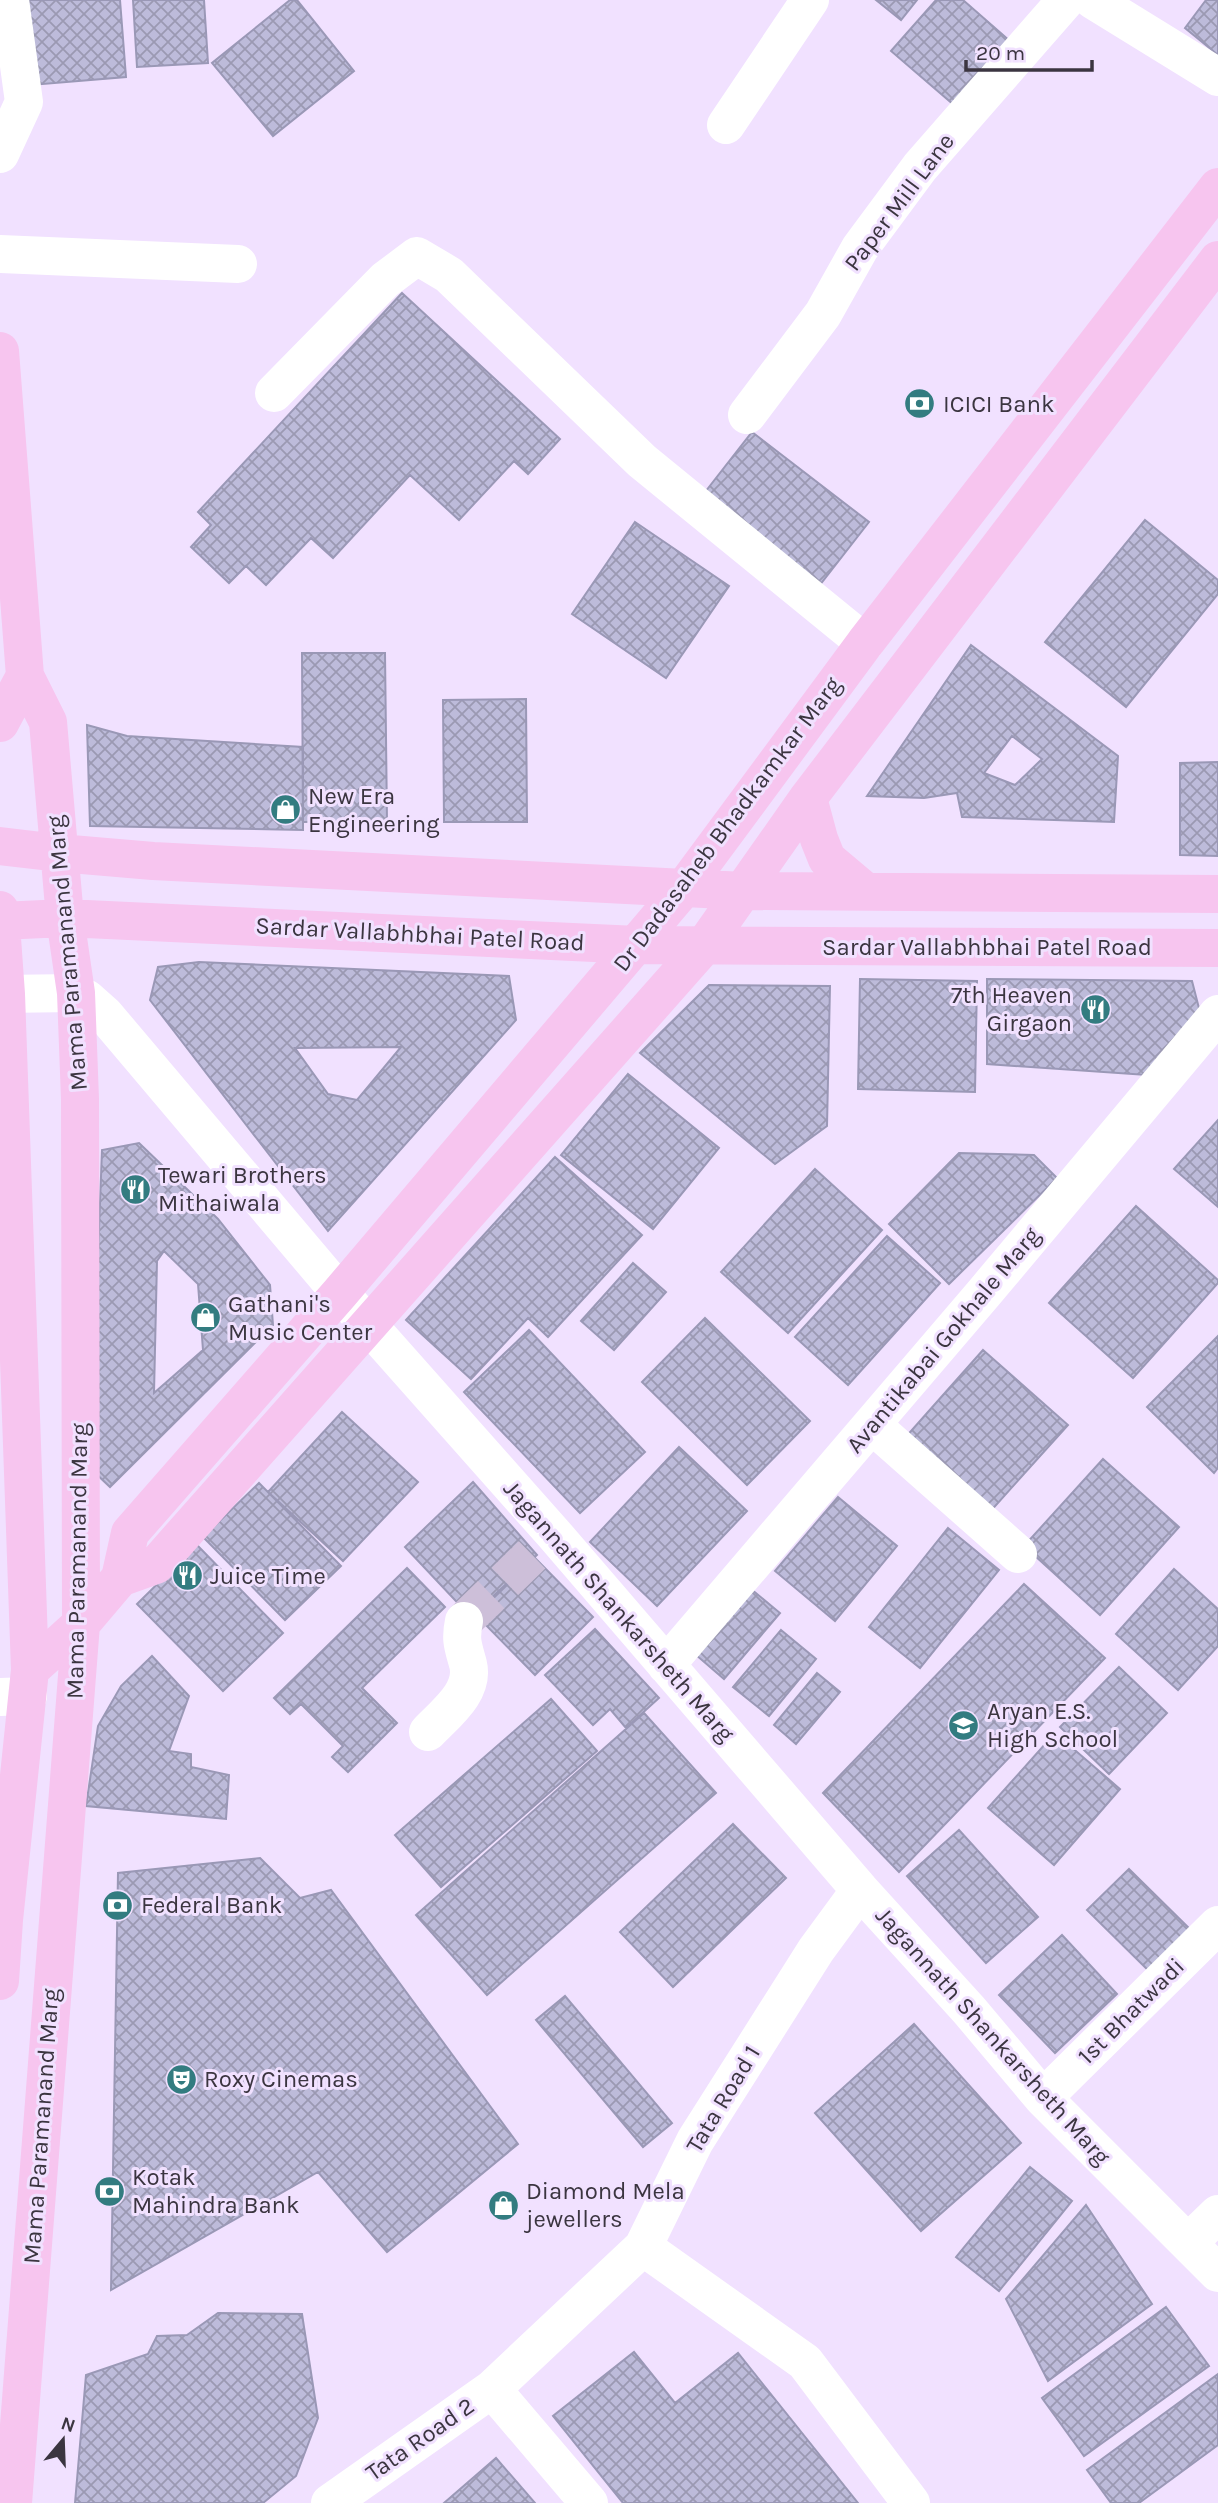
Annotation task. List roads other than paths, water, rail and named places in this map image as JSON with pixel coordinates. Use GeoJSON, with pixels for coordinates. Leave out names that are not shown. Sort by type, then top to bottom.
{"type":"FeatureCollection","features":[{"type":"Feature","properties":{"kind":"main road","name":"Dr Dadasaheb Bhadkamkar Marg"},"geometry":{"type":"LineString","coordinates":[[19,1688],[81,1624],[120,1578],[130,1533],[340,1293],[684,888],[865,643],[1218,187]]}},
{"type":"Feature","properties":{"kind":"main road","name":"Dr Dadasaheb Bhadkamkar Marg"},"geometry":{"type":"LineString","coordinates":[[120,1578],[156,1565],[704,946],[808,798],[1218,260]]}},
{"type":"Feature","properties":{"kind":"main road"},"geometry":{"type":"LineString","coordinates":[[0,351],[25,676],[0,723]]}},
{"type":"Feature","properties":{"kind":"main road","name":"Mama Paramanand Marg"},"geometry":{"type":"LineString","coordinates":[[13,2503],[81,1624],[80,1098],[76,993],[65,918],[47,722],[25,676]]}},
{"type":"Feature","properties":{"kind":"main road"},"geometry":{"type":"LineString","coordinates":[[808,798],[827,859],[865,891]]}},
{"type":"Feature","properties":{"kind":"main road"},"geometry":{"type":"LineString","coordinates":[[0,846],[153,861],[744,891],[1218,894]]}},
{"type":"Feature","properties":{"kind":"main road","name":"Mama Paramanand Marg"},"geometry":{"type":"LineString","coordinates":[[0,910],[19,1688],[0,1981]]}},
{"type":"Feature","properties":{"kind":"main road","name":"Sardar Vallabhbhai Patel Road"},"geometry":{"type":"LineString","coordinates":[[0,921],[65,918],[637,945],[1218,948]]}},
{"type":"Feature","properties":{"kind":"main road"},"geometry":{"type":"LineString","coordinates":[[507,1098],[542,1130]]}},
{"type":"Feature","properties":{"kind":"main road"},"geometry":{"type":"LineString","coordinates":[[227,1423],[259,1450]]}},
{"type":"Feature","properties":{"kind":"street"},"geometry":{"type":"LineString","coordinates":[[0,154],[24,102],[10,0]]}},
{"type":"Feature","properties":{"kind":"street"},"geometry":{"type":"LineString","coordinates":[[726,125],[810,0]]}},
{"type":"Feature","properties":{"kind":"street","name":"Paper Mill Lane"},"geometry":{"type":"LineString","coordinates":[[747,415],[823,314],[860,248],[920,167],[1066,0]]}},
{"type":"Feature","properties":{"kind":"street"},"geometry":{"type":"LineString","coordinates":[[1093,0],[1218,77]]}},
{"type":"Feature","properties":{"kind":"street"},"geometry":{"type":"LineString","coordinates":[[0,254],[238,264]]}},
{"type":"Feature","properties":{"kind":"street"},"geometry":{"type":"LineString","coordinates":[[274,393],[385,280],[417,256],[449,275],[642,461],[865,643]]}},
{"type":"Feature","properties":{"kind":"street"},"geometry":{"type":"LineString","coordinates":[[3,994],[76,993]]}},
{"type":"Feature","properties":{"kind":"street","name":"Jagannath Shankarsheth Marg"},"geometry":{"type":"LineString","coordinates":[[76,993],[87,999],[114,1025],[370,1326],[544,1542],[666,1665],[1043,2098],[1218,2273]]}},
{"type":"Feature","properties":{"kind":"street","name":"Avantikabai Gokhale Marg"},"geometry":{"type":"LineString","coordinates":[[666,1665],[1218,1014]]}},
{"type":"Feature","properties":{"kind":"street"},"geometry":{"type":"LineString","coordinates":[[872,1424],[1018,1554]]}},
{"type":"Feature","properties":{"kind":"street"},"geometry":{"type":"LineString","coordinates":[[428,1732],[462,1696],[470,1680],[461,1638],[464,1621]]}},
{"type":"Feature","properties":{"kind":"street","name":"Tata Road 1"},"geometry":{"type":"LineString","coordinates":[[492,2389],[643,2247],[695,2141],[816,1950],[860,1890]]}},
{"type":"Feature","properties":{"kind":"street","name":"1st Bhatwadi"},"geometry":{"type":"LineString","coordinates":[[1043,2098],[1218,1924]]}},
{"type":"Feature","properties":{"kind":"street"},"geometry":{"type":"LineString","coordinates":[[1188,2244],[1218,2214]]}},
{"type":"Feature","properties":{"kind":"street"},"geometry":{"type":"LineString","coordinates":[[643,2247],[805,2362],[911,2503]]}},
{"type":"Feature","properties":{"kind":"street","name":"Tata Road 2"},"geometry":{"type":"LineString","coordinates":[[330,2503],[492,2389],[589,2503]]}},
{"type":"Feature","properties":{"kind":"tunnel"},"geometry":{"type":"LineString","coordinates":[[464,1621],[536,1551]]}},
{"type":"Feature","properties":{"kind":"place","name":"ICICI Bank"},"geometry":{"type":"Point","coordinates":[920,404]}},
{"type":"Feature","properties":{"kind":"place","name":"New Era Engineering"},"geometry":{"type":"Point","coordinates":[285,810]}},
{"type":"Feature","properties":{"kind":"place","name":"7th Heaven Girgaon"},"geometry":{"type":"Point","coordinates":[1095,1009]}},
{"type":"Feature","properties":{"kind":"place","name":"Tewari Brothers Mithaiwala"},"geometry":{"type":"Point","coordinates":[135,1189]}},
{"type":"Feature","properties":{"kind":"place","name":"Gathani's Music Center"},"geometry":{"type":"Point","coordinates":[205,1318]}},
{"type":"Feature","properties":{"kind":"place","name":"Juice Time"},"geometry":{"type":"Point","coordinates":[187,1576]}},
{"type":"Feature","properties":{"kind":"place","name":"Aryan E.S. High School"},"geometry":{"type":"Point","coordinates":[964,1725]}},
{"type":"Feature","properties":{"kind":"place","name":"Federal Bank"},"geometry":{"type":"Point","coordinates":[118,1905]}},
{"type":"Feature","properties":{"kind":"place","name":"Roxy Cinemas"},"geometry":{"type":"Point","coordinates":[181,2079]}},
{"type":"Feature","properties":{"kind":"place","name":"Kotak Mahindra Bank"},"geometry":{"type":"Point","coordinates":[109,2191]}},
{"type":"Feature","properties":{"kind":"place","name":"Diamond Mela jewellers"},"geometry":{"type":"Point","coordinates":[503,2205]}}]}
